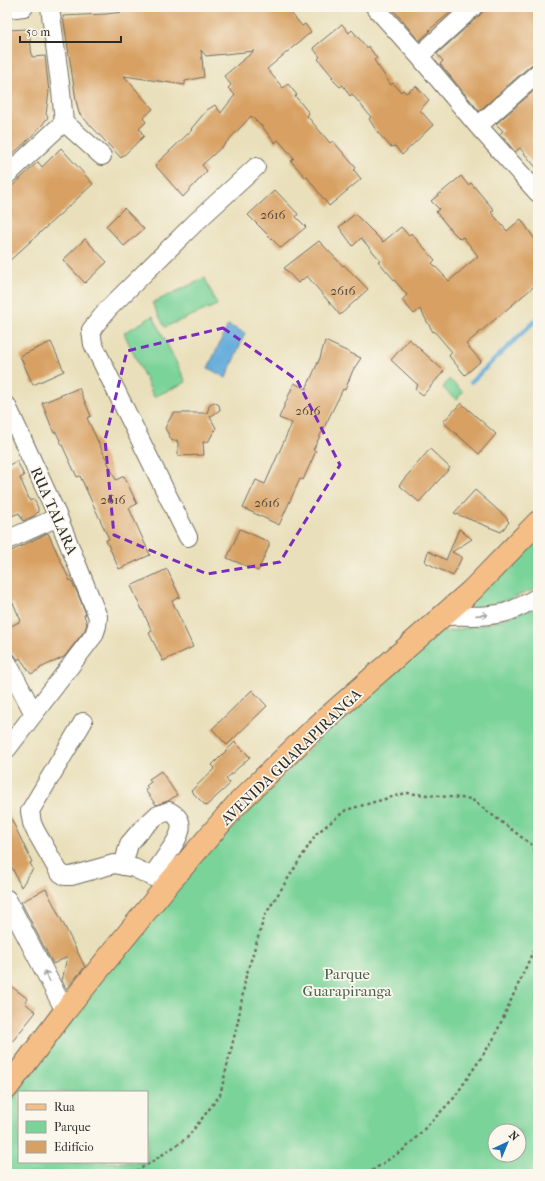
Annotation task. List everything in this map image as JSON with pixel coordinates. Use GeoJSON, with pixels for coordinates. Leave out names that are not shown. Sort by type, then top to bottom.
{"type":"FeatureCollection","features":[{"type":"Feature","properties":{"kind":"main road","name":"AVENIDA GUARAPIRANGA"},"geometry":{"type":"LineString","coordinates":[[7,1088],[160,880],[325,719],[472,590],[536,522]]}},
{"type":"Feature","properties":{"kind":"street"},"geometry":{"type":"LineString","coordinates":[[7,9],[24,7]]}},
{"type":"Feature","properties":{"kind":"street"},"geometry":{"type":"LineString","coordinates":[[50,7],[64,122],[102,156]]}},
{"type":"Feature","properties":{"kind":"street"},"geometry":{"type":"LineString","coordinates":[[375,7],[538,193]]}},
{"type":"Feature","properties":{"kind":"street"},"geometry":{"type":"LineString","coordinates":[[419,56],[473,7]]}},
{"type":"Feature","properties":{"kind":"street"},"geometry":{"type":"LineString","coordinates":[[478,126],[538,73]]}},
{"type":"Feature","properties":{"kind":"street"},"geometry":{"type":"LineString","coordinates":[[7,175],[64,122]]}},
{"type":"Feature","properties":{"kind":"street"},"geometry":{"type":"LineString","coordinates":[[188,537],[93,344],[91,330],[108,309],[196,222],[256,167]]}},
{"type":"Feature","properties":{"kind":"street","name":"RUA TALARA"},"geometry":{"type":"LineString","coordinates":[[7,406],[58,517],[98,616],[98,626],[94,635],[34,714]]}},
{"type":"Feature","properties":{"kind":"street"},"geometry":{"type":"LineString","coordinates":[[7,540],[58,517]]}},
{"type":"Feature","properties":{"kind":"street"},"geometry":{"type":"LineString","coordinates":[[443,616],[482,615],[506,612],[538,597]]}},
{"type":"Feature","properties":{"kind":"street"},"geometry":{"type":"LineString","coordinates":[[7,662],[34,714],[7,749]]}},
{"type":"Feature","properties":{"kind":"street"},"geometry":{"type":"LineString","coordinates":[[83,722],[30,811],[32,823],[59,872],[65,876],[71,876],[114,864],[123,866],[134,868],[160,880],[181,828],[174,813],[169,811],[156,816],[140,830],[130,844],[123,866]]}},
{"type":"Feature","properties":{"kind":"street"},"geometry":{"type":"LineString","coordinates":[[7,899],[65,1011]]}},
{"type":"Feature","properties":{"kind":"path"},"geometry":{"type":"LineString","coordinates":[[131,1174],[187,1138],[220,1095],[238,1021],[246,976],[265,915],[316,834],[346,810],[406,793],[470,799],[532,845],[538,857]]}},
{"type":"Feature","properties":{"kind":"path"},"geometry":{"type":"LineString","coordinates":[[367,1174],[406,1148],[454,1098],[493,1040],[536,945],[538,936]]}},
{"type":"Feature","properties":{"kind":"highlighted area"},"geometry":{"type":"Polygon","coordinates":[[[223,328],[297,380],[340,465],[280,562],[207,574],[114,535],[105,440],[127,351],[223,328]]]}},
{"type":"Feature","properties":{"kind":"green space"},"geometry":{"type":"Polygon","coordinates":[[[205,278],[217,305],[165,327],[152,303],[205,278]]]}},
{"type":"Feature","properties":{"kind":"green space"},"geometry":{"type":"Polygon","coordinates":[[[153,316],[186,382],[154,397],[124,333],[153,316]]]}},
{"type":"Feature","properties":{"kind":"green space"},"geometry":{"type":"Polygon","coordinates":[[[449,379],[463,392],[456,400],[443,388],[449,379]]]}},
{"type":"Feature","properties":{"kind":"green space"},"geometry":{"type":"Polygon","coordinates":[[[538,530],[538,588],[485,609],[461,610],[538,530]]]}},
{"type":"Feature","properties":{"kind":"green space","name":"Parque Guarapiranga"},"geometry":{"type":"Polygon","coordinates":[[[538,606],[538,1174],[7,1174],[7,1094],[172,888],[251,810],[320,738],[440,633],[496,622],[538,606]]]}},
{"type":"Feature","properties":{"kind":"water"},"geometry":{"type":"Polygon","coordinates":[[[228,325],[245,333],[226,378],[208,368],[228,325]]]}},
{"type":"Feature","properties":{"kind":"building"},"geometry":{"type":"Polygon","coordinates":[[[165,7],[286,7],[302,26],[305,24],[311,32],[267,69],[283,88],[288,84],[297,95],[295,96],[309,113],[307,116],[330,143],[333,141],[356,168],[354,170],[361,179],[329,206],[307,177],[306,178],[291,161],[294,158],[278,140],[275,143],[261,125],[251,116],[225,144],[202,165],[207,171],[183,197],[155,165],[192,130],[191,129],[207,110],[215,105],[221,113],[235,95],[228,88],[231,85],[224,76],[254,51],[206,56],[201,50],[204,77],[185,81],[185,85],[124,76],[153,109],[143,118],[146,122],[139,129],[142,131],[141,132],[144,136],[121,158],[79,113],[63,16],[106,14],[165,7]]]}},
{"type":"Feature","properties":{"kind":"building"},"geometry":{"type":"Polygon","coordinates":[[[391,7],[457,7],[429,30],[430,31],[419,41],[391,7]]]}},
{"type":"Feature","properties":{"kind":"building"},"geometry":{"type":"Polygon","coordinates":[[[483,7],[538,7],[538,63],[531,65],[479,111],[440,64],[443,61],[437,54],[480,15],[483,11],[483,7]]]}},
{"type":"Feature","properties":{"kind":"building"},"geometry":{"type":"Polygon","coordinates":[[[342,24],[349,33],[352,30],[367,48],[368,46],[377,58],[374,60],[391,85],[393,83],[401,92],[403,90],[406,93],[416,86],[429,100],[420,110],[433,125],[402,155],[395,146],[391,147],[378,133],[369,119],[371,117],[352,94],[350,96],[343,85],[340,87],[331,78],[333,77],[318,59],[320,57],[313,48],[342,24]]]}},
{"type":"Feature","properties":{"kind":"building"},"geometry":{"type":"Polygon","coordinates":[[[29,29],[32,57],[45,56],[49,92],[46,114],[48,117],[26,142],[7,159],[7,30],[29,29]]]}},
{"type":"Feature","properties":{"kind":"building"},"geometry":{"type":"Polygon","coordinates":[[[538,87],[538,170],[520,148],[515,152],[500,134],[503,131],[496,124],[538,87]]]}},
{"type":"Feature","properties":{"kind":"building"},"geometry":{"type":"Polygon","coordinates":[[[61,148],[93,184],[7,263],[7,191],[38,162],[42,167],[61,148]]]}},
{"type":"Feature","properties":{"kind":"building"},"geometry":{"type":"Polygon","coordinates":[[[461,176],[468,185],[471,183],[494,210],[491,212],[507,231],[521,219],[538,244],[538,283],[466,344],[481,361],[465,375],[449,356],[452,352],[434,331],[433,332],[420,309],[414,314],[402,300],[407,295],[378,261],[380,260],[361,238],[353,246],[339,227],[355,214],[383,242],[401,227],[409,236],[411,233],[435,260],[432,263],[449,281],[478,256],[463,237],[460,239],[451,230],[436,212],[439,209],[431,201],[461,176]]]}},
{"type":"Feature","properties":{"kind":"building"},"geometry":{"type":"Polygon","coordinates":[[[275,190],[298,214],[296,217],[306,227],[281,248],[248,215],[275,190]]]}},
{"type":"Feature","properties":{"kind":"building"},"geometry":{"type":"Polygon","coordinates":[[[124,208],[144,229],[124,246],[106,226],[124,208]]]}},
{"type":"Feature","properties":{"kind":"building"},"geometry":{"type":"Polygon","coordinates":[[[85,239],[107,262],[85,283],[63,260],[85,239]]]}},
{"type":"Feature","properties":{"kind":"building"},"geometry":{"type":"Polygon","coordinates":[[[319,241],[368,289],[340,315],[307,276],[298,283],[284,268],[319,241]]]}},
{"type":"Feature","properties":{"kind":"building"},"geometry":{"type":"Polygon","coordinates":[[[409,339],[444,371],[423,395],[415,389],[418,385],[391,360],[409,339]]]}},
{"type":"Feature","properties":{"kind":"building"},"geometry":{"type":"Polygon","coordinates":[[[325,341],[361,358],[353,370],[345,390],[343,389],[313,450],[316,451],[303,480],[300,479],[279,525],[243,508],[256,480],[265,484],[292,423],[279,418],[294,383],[306,389],[320,358],[325,341]]]}},
{"type":"Feature","properties":{"kind":"building"},"geometry":{"type":"Polygon","coordinates":[[[51,342],[64,371],[33,385],[20,356],[51,342]]]}},
{"type":"Feature","properties":{"kind":"building"},"geometry":{"type":"Polygon","coordinates":[[[79,388],[91,416],[87,418],[116,480],[124,476],[137,504],[129,508],[150,555],[119,569],[106,540],[109,539],[80,476],[77,477],[56,432],[54,433],[42,403],[79,388]]]}},
{"type":"Feature","properties":{"kind":"building"},"geometry":{"type":"Polygon","coordinates":[[[214,402],[219,405],[220,410],[210,417],[216,428],[208,442],[203,442],[204,455],[178,456],[178,442],[177,440],[172,441],[165,428],[173,413],[207,413],[210,404],[214,402]]]}},
{"type":"Feature","properties":{"kind":"building"},"geometry":{"type":"Polygon","coordinates":[[[461,403],[496,434],[479,454],[443,422],[461,403]]]}},
{"type":"Feature","properties":{"kind":"building"},"geometry":{"type":"Polygon","coordinates":[[[430,449],[450,468],[419,502],[399,485],[430,449]]]}},
{"type":"Feature","properties":{"kind":"building"},"geometry":{"type":"Polygon","coordinates":[[[17,461],[24,476],[20,478],[30,501],[34,499],[38,508],[38,512],[34,516],[23,521],[19,513],[7,518],[7,466],[17,461]]]}},
{"type":"Feature","properties":{"kind":"building"},"geometry":{"type":"Polygon","coordinates":[[[475,490],[508,519],[507,520],[509,522],[501,532],[454,513],[475,490]]]}},
{"type":"Feature","properties":{"kind":"building"},"geometry":{"type":"Polygon","coordinates":[[[240,529],[269,542],[269,546],[258,571],[227,558],[240,529]]]}},
{"type":"Feature","properties":{"kind":"building"},"geometry":{"type":"Polygon","coordinates":[[[459,529],[472,539],[452,552],[462,557],[453,576],[425,562],[428,551],[446,560],[459,529]]]}},
{"type":"Feature","properties":{"kind":"building"},"geometry":{"type":"Polygon","coordinates":[[[48,533],[70,581],[71,580],[77,592],[86,614],[84,615],[87,624],[85,630],[64,657],[40,668],[31,674],[20,658],[18,660],[13,653],[7,652],[7,628],[21,621],[13,603],[7,605],[7,553],[48,533]]]}},
{"type":"Feature","properties":{"kind":"building"},"geometry":{"type":"Polygon","coordinates":[[[167,569],[180,597],[172,601],[193,647],[163,661],[149,633],[152,631],[131,586],[167,569]]]}},
{"type":"Feature","properties":{"kind":"building"},"geometry":{"type":"Polygon","coordinates":[[[252,690],[267,706],[227,745],[212,729],[252,690]]]}},
{"type":"Feature","properties":{"kind":"building"},"geometry":{"type":"Polygon","coordinates":[[[235,742],[250,757],[226,779],[230,784],[206,806],[191,791],[215,768],[212,765],[235,742]]]}},
{"type":"Feature","properties":{"kind":"building"},"geometry":{"type":"Polygon","coordinates":[[[161,771],[177,795],[168,801],[156,805],[145,790],[148,788],[146,786],[151,782],[149,779],[161,771]]]}},
{"type":"Feature","properties":{"kind":"building"},"geometry":{"type":"Polygon","coordinates":[[[7,810],[32,862],[30,863],[33,869],[21,887],[7,857],[7,810]]]}},
{"type":"Feature","properties":{"kind":"building"},"geometry":{"type":"Polygon","coordinates":[[[46,889],[85,967],[66,989],[62,981],[67,957],[53,964],[21,902],[46,889]]]}},
{"type":"Feature","properties":{"kind":"building"},"geometry":{"type":"Polygon","coordinates":[[[7,983],[28,999],[25,1003],[36,1012],[7,1048],[7,983]]]}},
{"type":"Feature","properties":{"kind":"waterway"},"geometry":{"type":"LineString","coordinates":[[471,382],[538,318]]}}]}
